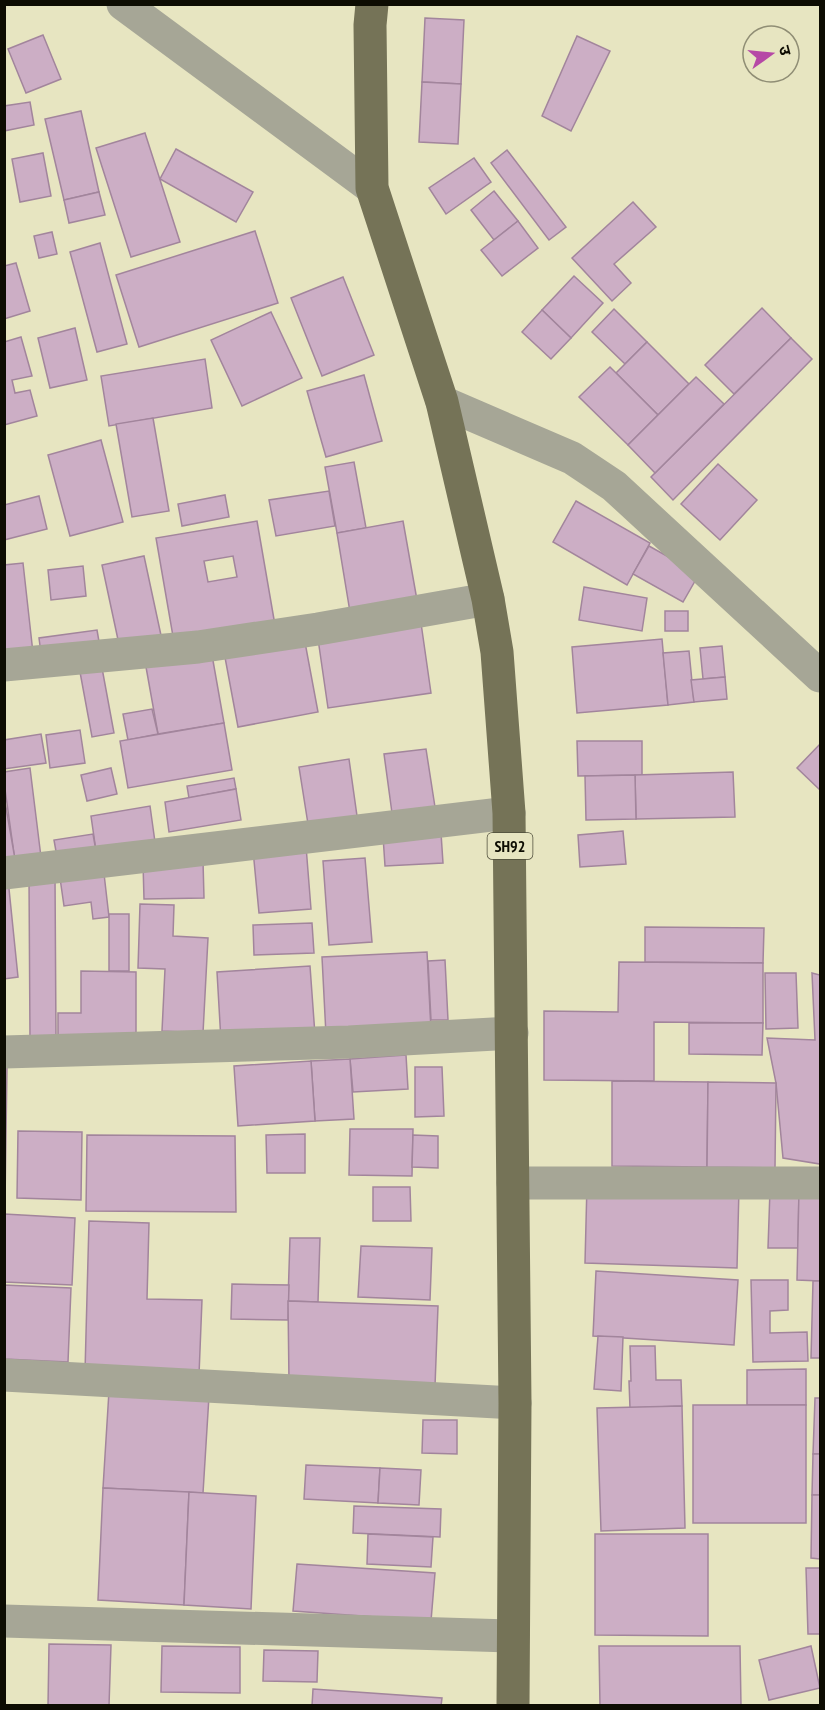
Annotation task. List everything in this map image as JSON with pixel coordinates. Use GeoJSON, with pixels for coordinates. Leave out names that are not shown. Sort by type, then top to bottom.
{"type":"FeatureCollection","features":[{"type":"Feature","properties":{"kind":"main road","name":"SH92"},"geometry":{"type":"LineString","coordinates":[[372,4],[370,26],[372,188],[442,402],[488,599],[497,652],[509,813],[515,1402],[513,1706]]}},
{"type":"Feature","properties":{"kind":"street"},"geometry":{"type":"LineString","coordinates":[[123,4],[372,188]]}},
{"type":"Feature","properties":{"kind":"street"},"geometry":{"type":"LineString","coordinates":[[442,402],[572,458],[614,486],[820,676]]}},
{"type":"Feature","properties":{"kind":"street"},"geometry":{"type":"LineString","coordinates":[[4,665],[198,647],[318,629],[488,599]]}},
{"type":"Feature","properties":{"kind":"street"},"geometry":{"type":"LineString","coordinates":[[4,873],[509,813]]}},
{"type":"Feature","properties":{"kind":"street"},"geometry":{"type":"LineString","coordinates":[[4,1052],[349,1042],[512,1033]]}},
{"type":"Feature","properties":{"kind":"street"},"geometry":{"type":"LineString","coordinates":[[513,1183],[820,1183]]}},
{"type":"Feature","properties":{"kind":"street"},"geometry":{"type":"LineString","coordinates":[[4,1375],[515,1402]]}},
{"type":"Feature","properties":{"kind":"street"},"geometry":{"type":"LineString","coordinates":[[4,1621],[513,1635]]}},
{"type":"Feature","properties":{"kind":"building"},"geometry":{"type":"Polygon","coordinates":[[[425,18],[464,20],[461,84],[422,82],[425,18]]]}},
{"type":"Feature","properties":{"kind":"building"},"geometry":{"type":"Polygon","coordinates":[[[43,35],[61,79],[26,93],[8,49],[43,35]]]}},
{"type":"Feature","properties":{"kind":"building"},"geometry":{"type":"Polygon","coordinates":[[[577,36],[610,51],[571,131],[542,116],[577,36]]]}},
{"type":"Feature","properties":{"kind":"building"},"geometry":{"type":"Polygon","coordinates":[[[422,82],[461,84],[458,144],[419,142],[422,82]]]}},
{"type":"Feature","properties":{"kind":"building"},"geometry":{"type":"Polygon","coordinates":[[[30,102],[34,125],[4,131],[4,106],[30,102]]]}},
{"type":"Feature","properties":{"kind":"building"},"geometry":{"type":"Polygon","coordinates":[[[81,111],[99,192],[64,200],[45,119],[81,111]]]}},
{"type":"Feature","properties":{"kind":"building"},"geometry":{"type":"Polygon","coordinates":[[[145,133],[180,242],[131,257],[96,148],[145,133]]]}},
{"type":"Feature","properties":{"kind":"building"},"geometry":{"type":"Polygon","coordinates":[[[176,149],[253,192],[236,222],[160,179],[176,149]]]}},
{"type":"Feature","properties":{"kind":"building"},"geometry":{"type":"Polygon","coordinates":[[[507,150],[566,227],[549,240],[491,163],[507,150]]]}},
{"type":"Feature","properties":{"kind":"building"},"geometry":{"type":"Polygon","coordinates":[[[43,153],[51,196],[20,202],[12,159],[43,153]]]}},
{"type":"Feature","properties":{"kind":"building"},"geometry":{"type":"Polygon","coordinates":[[[474,158],[491,182],[446,214],[429,188],[474,158]]]}},
{"type":"Feature","properties":{"kind":"building"},"geometry":{"type":"Polygon","coordinates":[[[494,191],[518,221],[494,240],[471,210],[494,191]]]}},
{"type":"Feature","properties":{"kind":"building"},"geometry":{"type":"Polygon","coordinates":[[[99,192],[105,215],[69,223],[64,200],[99,192]]]}},
{"type":"Feature","properties":{"kind":"building"},"geometry":{"type":"Polygon","coordinates":[[[633,202],[656,227],[614,264],[631,283],[612,301],[572,258],[633,202]]]}},
{"type":"Feature","properties":{"kind":"building"},"geometry":{"type":"Polygon","coordinates":[[[518,221],[538,248],[502,276],[481,250],[518,221]]]}},
{"type":"Feature","properties":{"kind":"building"},"geometry":{"type":"Polygon","coordinates":[[[255,231],[278,303],[139,347],[116,275],[255,231]]]}},
{"type":"Feature","properties":{"kind":"building"},"geometry":{"type":"Polygon","coordinates":[[[52,232],[57,254],[39,258],[34,236],[52,232]]]}},
{"type":"Feature","properties":{"kind":"building"},"geometry":{"type":"Polygon","coordinates":[[[100,243],[127,344],[97,352],[70,252],[100,243]]]}},
{"type":"Feature","properties":{"kind":"building"},"geometry":{"type":"Polygon","coordinates":[[[16,263],[30,311],[4,319],[4,266],[16,263]]]}},
{"type":"Feature","properties":{"kind":"building"},"geometry":{"type":"Polygon","coordinates":[[[574,276],[603,303],[571,338],[542,310],[574,276]]]}},
{"type":"Feature","properties":{"kind":"building"},"geometry":{"type":"Polygon","coordinates":[[[343,277],[374,355],[322,376],[291,298],[343,277]]]}},
{"type":"Feature","properties":{"kind":"building"},"geometry":{"type":"Polygon","coordinates":[[[762,308],[791,338],[734,394],[705,365],[762,308]]]}},
{"type":"Feature","properties":{"kind":"building"},"geometry":{"type":"Polygon","coordinates":[[[614,309],[647,342],[625,364],[592,332],[614,309]]]}},
{"type":"Feature","properties":{"kind":"building"},"geometry":{"type":"Polygon","coordinates":[[[542,310],[571,338],[551,359],[522,332],[542,310]]]}},
{"type":"Feature","properties":{"kind":"building"},"geometry":{"type":"Polygon","coordinates":[[[271,312],[302,378],[242,406],[211,340],[271,312]]]}},
{"type":"Feature","properties":{"kind":"building"},"geometry":{"type":"Polygon","coordinates":[[[75,328],[87,380],[50,388],[38,338],[75,328]]]}},
{"type":"Feature","properties":{"kind":"building"},"geometry":{"type":"Polygon","coordinates":[[[21,337],[32,376],[12,380],[15,393],[30,390],[37,416],[4,425],[4,342],[21,337]]]}},
{"type":"Feature","properties":{"kind":"building"},"geometry":{"type":"Polygon","coordinates":[[[791,338],[812,359],[673,500],[651,477],[791,338]]]}},
{"type":"Feature","properties":{"kind":"building"},"geometry":{"type":"Polygon","coordinates":[[[647,342],[689,384],[658,415],[616,373],[647,342]]]}},
{"type":"Feature","properties":{"kind":"building"},"geometry":{"type":"Polygon","coordinates":[[[205,359],[212,408],[109,426],[101,376],[205,359]]]}},
{"type":"Feature","properties":{"kind":"building"},"geometry":{"type":"Polygon","coordinates":[[[610,367],[658,415],[628,445],[579,397],[610,367]]]}},
{"type":"Feature","properties":{"kind":"building"},"geometry":{"type":"Polygon","coordinates":[[[364,375],[382,441],[326,457],[307,391],[364,375]]]}},
{"type":"Feature","properties":{"kind":"building"},"geometry":{"type":"Polygon","coordinates":[[[696,377],[724,404],[655,473],[628,445],[696,377]]]}},
{"type":"Feature","properties":{"kind":"building"},"geometry":{"type":"Polygon","coordinates":[[[153,418],[169,511],[132,517],[116,424],[153,418]]]}},
{"type":"Feature","properties":{"kind":"building"},"geometry":{"type":"Polygon","coordinates":[[[101,440],[123,522],[70,536],[48,455],[101,440]]]}},
{"type":"Feature","properties":{"kind":"building"},"geometry":{"type":"Polygon","coordinates":[[[354,462],[366,528],[337,533],[325,467],[354,462]]]}},
{"type":"Feature","properties":{"kind":"building"},"geometry":{"type":"Polygon","coordinates":[[[718,464],[757,500],[720,540],[681,504],[718,464]]]}},
{"type":"Feature","properties":{"kind":"building"},"geometry":{"type":"Polygon","coordinates":[[[329,491],[335,526],[276,536],[269,500],[329,491]]]}},
{"type":"Feature","properties":{"kind":"building"},"geometry":{"type":"Polygon","coordinates":[[[225,495],[229,517],[182,526],[178,504],[225,495]]]}},
{"type":"Feature","properties":{"kind":"building"},"geometry":{"type":"Polygon","coordinates":[[[39,496],[47,529],[4,540],[4,505],[39,496]]]}},
{"type":"Feature","properties":{"kind":"building"},"geometry":{"type":"Polygon","coordinates":[[[576,501],[650,543],[627,585],[553,542],[576,501]]]}},
{"type":"Feature","properties":{"kind":"building"},"geometry":{"type":"Polygon","coordinates":[[[257,521],[276,631],[175,648],[156,538],[257,521]],[[233,556],[204,561],[208,582],[237,577],[233,556]]]}},
{"type":"Feature","properties":{"kind":"building"},"geometry":{"type":"Polygon","coordinates":[[[403,521],[417,600],[350,612],[337,533],[403,521]]]}},
{"type":"Feature","properties":{"kind":"building"},"geometry":{"type":"Polygon","coordinates":[[[649,546],[699,574],[683,602],[633,574],[649,546]]]}},
{"type":"Feature","properties":{"kind":"building"},"geometry":{"type":"Polygon","coordinates":[[[144,556],[162,640],[120,649],[102,565],[144,556]]]}},
{"type":"Feature","properties":{"kind":"building"},"geometry":{"type":"Polygon","coordinates":[[[23,563],[33,653],[4,656],[4,565],[23,563]]]}},
{"type":"Feature","properties":{"kind":"building"},"geometry":{"type":"Polygon","coordinates":[[[83,566],[86,596],[51,600],[48,570],[83,566]]]}},
{"type":"Feature","properties":{"kind":"building"},"geometry":{"type":"Polygon","coordinates":[[[584,587],[647,598],[642,631],[579,620],[584,587]]]}},
{"type":"Feature","properties":{"kind":"building"},"geometry":{"type":"Polygon","coordinates":[[[665,611],[688,611],[688,631],[665,631],[665,611]]]}},
{"type":"Feature","properties":{"kind":"building"},"geometry":{"type":"Polygon","coordinates":[[[420,616],[431,693],[328,708],[317,632],[420,616]]]}},
{"type":"Feature","properties":{"kind":"building"},"geometry":{"type":"Polygon","coordinates":[[[97,630],[101,653],[42,661],[39,638],[97,630]]]}},
{"type":"Feature","properties":{"kind":"building"},"geometry":{"type":"Polygon","coordinates":[[[304,637],[318,712],[238,727],[224,652],[304,637]]]}},
{"type":"Feature","properties":{"kind":"building"},"geometry":{"type":"Polygon","coordinates":[[[662,639],[668,705],[577,713],[572,647],[662,639]]]}},
{"type":"Feature","properties":{"kind":"building"},"geometry":{"type":"Polygon","coordinates":[[[722,646],[725,677],[703,679],[700,648],[722,646]]]}},
{"type":"Feature","properties":{"kind":"building"},"geometry":{"type":"Polygon","coordinates":[[[689,651],[694,702],[668,705],[663,653],[689,651]]]}},
{"type":"Feature","properties":{"kind":"building"},"geometry":{"type":"Polygon","coordinates":[[[212,655],[224,723],[158,734],[146,667],[212,655]]]}},
{"type":"Feature","properties":{"kind":"building"},"geometry":{"type":"Polygon","coordinates":[[[102,668],[114,733],[92,737],[80,672],[102,668]]]}},
{"type":"Feature","properties":{"kind":"building"},"geometry":{"type":"Polygon","coordinates":[[[725,677],[727,699],[694,702],[691,680],[725,677]]]}},
{"type":"Feature","properties":{"kind":"building"},"geometry":{"type":"Polygon","coordinates":[[[152,709],[158,734],[128,740],[123,714],[152,709]]]}},
{"type":"Feature","properties":{"kind":"building"},"geometry":{"type":"Polygon","coordinates":[[[224,723],[232,770],[128,788],[120,741],[224,723]]]}},
{"type":"Feature","properties":{"kind":"building"},"geometry":{"type":"Polygon","coordinates":[[[80,730],[85,763],[50,768],[46,735],[80,730]]]}},
{"type":"Feature","properties":{"kind":"building"},"geometry":{"type":"Polygon","coordinates":[[[41,734],[46,763],[4,769],[4,740],[41,734]]]}},
{"type":"Feature","properties":{"kind":"building"},"geometry":{"type":"Polygon","coordinates":[[[577,741],[642,741],[642,775],[578,776],[577,741]]]}},
{"type":"Feature","properties":{"kind":"building"},"geometry":{"type":"Polygon","coordinates":[[[820,744],[820,790],[797,768],[820,744]]]}},
{"type":"Feature","properties":{"kind":"building"},"geometry":{"type":"Polygon","coordinates":[[[426,749],[435,807],[392,813],[384,754],[426,749]]]}},
{"type":"Feature","properties":{"kind":"building"},"geometry":{"type":"Polygon","coordinates":[[[349,759],[357,816],[308,824],[299,767],[349,759]]]}},
{"type":"Feature","properties":{"kind":"building"},"geometry":{"type":"Polygon","coordinates":[[[30,768],[41,857],[15,861],[4,772],[30,768]]]}},
{"type":"Feature","properties":{"kind":"building"},"geometry":{"type":"Polygon","coordinates":[[[111,768],[117,794],[87,801],[81,775],[111,768]]]}},
{"type":"Feature","properties":{"kind":"building"},"geometry":{"type":"Polygon","coordinates":[[[733,772],[735,817],[636,819],[635,775],[733,772]]]}},
{"type":"Feature","properties":{"kind":"building"},"geometry":{"type":"Polygon","coordinates":[[[635,775],[636,819],[586,820],[585,776],[635,775]]]}},
{"type":"Feature","properties":{"kind":"building"},"geometry":{"type":"Polygon","coordinates":[[[234,778],[236,789],[189,798],[187,786],[234,778]]]}},
{"type":"Feature","properties":{"kind":"building"},"geometry":{"type":"Polygon","coordinates":[[[236,789],[241,820],[169,832],[165,802],[236,789]]]}},
{"type":"Feature","properties":{"kind":"building"},"geometry":{"type":"Polygon","coordinates":[[[4,796],[15,859],[4,860],[4,796]]]}},
{"type":"Feature","properties":{"kind":"building"},"geometry":{"type":"Polygon","coordinates":[[[150,806],[155,842],[96,851],[91,816],[150,806]]]}},
{"type":"Feature","properties":{"kind":"building"},"geometry":{"type":"Polygon","coordinates":[[[623,831],[626,864],[580,867],[578,835],[623,831]]]}},
{"type":"Feature","properties":{"kind":"building"},"geometry":{"type":"Polygon","coordinates":[[[441,833],[443,863],[385,866],[383,836],[441,833]]]}},
{"type":"Feature","properties":{"kind":"building"},"geometry":{"type":"Polygon","coordinates":[[[93,834],[96,851],[57,857],[54,840],[93,834]]]}},
{"type":"Feature","properties":{"kind":"building"},"geometry":{"type":"Polygon","coordinates":[[[306,846],[311,909],[259,913],[253,850],[306,846]]]}},
{"type":"Feature","properties":{"kind":"building"},"geometry":{"type":"Polygon","coordinates":[[[365,858],[372,942],[329,945],[323,861],[365,858]]]}},
{"type":"Feature","properties":{"kind":"building"},"geometry":{"type":"Polygon","coordinates":[[[203,861],[204,898],[144,899],[143,863],[203,861]]]}},
{"type":"Feature","properties":{"kind":"building"},"geometry":{"type":"Polygon","coordinates":[[[103,865],[109,917],[93,919],[91,902],[64,906],[59,871],[103,865]]]}},
{"type":"Feature","properties":{"kind":"building"},"geometry":{"type":"Polygon","coordinates":[[[55,876],[56,1039],[30,1039],[29,877],[55,876]]]}},
{"type":"Feature","properties":{"kind":"building"},"geometry":{"type":"Polygon","coordinates":[[[4,879],[8,879],[18,977],[4,979],[4,879]]]}},
{"type":"Feature","properties":{"kind":"building"},"geometry":{"type":"Polygon","coordinates":[[[140,904],[174,905],[173,936],[208,938],[203,1033],[162,1031],[165,969],[138,968],[140,904]]]}},
{"type":"Feature","properties":{"kind":"building"},"geometry":{"type":"Polygon","coordinates":[[[109,914],[129,914],[129,971],[109,971],[109,914]]]}},
{"type":"Feature","properties":{"kind":"building"},"geometry":{"type":"Polygon","coordinates":[[[312,923],[314,953],[254,955],[253,925],[312,923]]]}},
{"type":"Feature","properties":{"kind":"building"},"geometry":{"type":"Polygon","coordinates":[[[645,927],[764,928],[763,963],[645,962],[645,927]]]}},
{"type":"Feature","properties":{"kind":"building"},"geometry":{"type":"Polygon","coordinates":[[[427,952],[431,1030],[326,1035],[322,957],[427,952]]]}},
{"type":"Feature","properties":{"kind":"building"},"geometry":{"type":"Polygon","coordinates":[[[445,960],[448,1020],[431,1020],[428,961],[445,960]]]}},
{"type":"Feature","properties":{"kind":"building"},"geometry":{"type":"Polygon","coordinates":[[[619,962],[763,963],[763,1023],[654,1022],[654,1081],[544,1080],[544,1011],[618,1012],[619,962]]]}},
{"type":"Feature","properties":{"kind":"building"},"geometry":{"type":"Polygon","coordinates":[[[310,966],[315,1035],[221,1041],[217,972],[310,966]]]}},
{"type":"Feature","properties":{"kind":"building"},"geometry":{"type":"Polygon","coordinates":[[[81,971],[136,972],[136,1042],[58,1042],[58,1013],[81,1013],[81,971]]]}},
{"type":"Feature","properties":{"kind":"building"},"geometry":{"type":"Polygon","coordinates":[[[765,973],[796,973],[798,1028],[766,1029],[765,973]]]}},
{"type":"Feature","properties":{"kind":"building"},"geometry":{"type":"Polygon","coordinates":[[[812,973],[820,975],[820,1164],[783,1158],[776,1083],[767,1038],[815,1040],[812,973]]]}},
{"type":"Feature","properties":{"kind":"building"},"geometry":{"type":"Polygon","coordinates":[[[689,1023],[763,1023],[762,1055],[689,1054],[689,1023]]]}},
{"type":"Feature","properties":{"kind":"building"},"geometry":{"type":"Polygon","coordinates":[[[406,1055],[408,1089],[353,1092],[350,1059],[406,1055]]]}},
{"type":"Feature","properties":{"kind":"building"},"geometry":{"type":"Polygon","coordinates":[[[350,1059],[354,1119],[315,1121],[311,1061],[350,1059]]]}},
{"type":"Feature","properties":{"kind":"building"},"geometry":{"type":"Polygon","coordinates":[[[311,1061],[315,1121],[238,1126],[234,1066],[311,1061]]]}},
{"type":"Feature","properties":{"kind":"building"},"geometry":{"type":"Polygon","coordinates":[[[4,1066],[7,1066],[5,1203],[4,1203],[4,1066]]]}},
{"type":"Feature","properties":{"kind":"building"},"geometry":{"type":"Polygon","coordinates":[[[415,1067],[442,1067],[444,1116],[415,1117],[415,1067]]]}},
{"type":"Feature","properties":{"kind":"building"},"geometry":{"type":"Polygon","coordinates":[[[612,1081],[708,1082],[707,1167],[612,1166],[612,1081]]]}},
{"type":"Feature","properties":{"kind":"building"},"geometry":{"type":"Polygon","coordinates":[[[708,1082],[776,1083],[775,1168],[707,1167],[708,1082]]]}},
{"type":"Feature","properties":{"kind":"building"},"geometry":{"type":"Polygon","coordinates":[[[350,1129],[413,1129],[412,1176],[349,1175],[350,1129]]]}},
{"type":"Feature","properties":{"kind":"building"},"geometry":{"type":"Polygon","coordinates":[[[18,1131],[82,1132],[81,1200],[17,1198],[18,1131]]]}},
{"type":"Feature","properties":{"kind":"building"},"geometry":{"type":"Polygon","coordinates":[[[305,1134],[305,1173],[267,1173],[266,1135],[305,1134]]]}},
{"type":"Feature","properties":{"kind":"building"},"geometry":{"type":"Polygon","coordinates":[[[87,1135],[235,1136],[236,1212],[86,1211],[87,1135]]]}},
{"type":"Feature","properties":{"kind":"building"},"geometry":{"type":"Polygon","coordinates":[[[413,1135],[438,1136],[438,1168],[412,1167],[413,1135]]]}},
{"type":"Feature","properties":{"kind":"building"},"geometry":{"type":"Polygon","coordinates":[[[587,1184],[739,1188],[737,1268],[585,1263],[587,1184]]]}},
{"type":"Feature","properties":{"kind":"building"},"geometry":{"type":"Polygon","coordinates":[[[373,1187],[410,1187],[411,1221],[373,1221],[373,1187]]]}},
{"type":"Feature","properties":{"kind":"building"},"geometry":{"type":"Polygon","coordinates":[[[770,1190],[799,1190],[798,1248],[768,1248],[770,1190]]]}},
{"type":"Feature","properties":{"kind":"building"},"geometry":{"type":"Polygon","coordinates":[[[799,1190],[820,1191],[820,1281],[797,1280],[799,1190]]]}},
{"type":"Feature","properties":{"kind":"building"},"geometry":{"type":"Polygon","coordinates":[[[4,1214],[75,1218],[72,1285],[4,1282],[4,1214]]]}},
{"type":"Feature","properties":{"kind":"building"},"geometry":{"type":"Polygon","coordinates":[[[89,1221],[149,1223],[147,1299],[202,1300],[199,1375],[85,1372],[89,1221]]]}},
{"type":"Feature","properties":{"kind":"building"},"geometry":{"type":"Polygon","coordinates":[[[290,1238],[320,1238],[318,1302],[288,1301],[290,1238]]]}},
{"type":"Feature","properties":{"kind":"building"},"geometry":{"type":"Polygon","coordinates":[[[361,1246],[432,1248],[430,1300],[358,1297],[361,1246]]]}},
{"type":"Feature","properties":{"kind":"building"},"geometry":{"type":"Polygon","coordinates":[[[596,1271],[738,1280],[734,1345],[593,1336],[596,1271]]]}},
{"type":"Feature","properties":{"kind":"building"},"geometry":{"type":"Polygon","coordinates":[[[751,1280],[788,1280],[788,1310],[770,1311],[770,1333],[807,1332],[808,1361],[753,1362],[751,1280]]]}},
{"type":"Feature","properties":{"kind":"building"},"geometry":{"type":"Polygon","coordinates":[[[813,1281],[820,1281],[820,1358],[811,1358],[813,1281]]]}},
{"type":"Feature","properties":{"kind":"building"},"geometry":{"type":"Polygon","coordinates":[[[232,1284],[289,1285],[288,1320],[231,1319],[232,1284]]]}},
{"type":"Feature","properties":{"kind":"building"},"geometry":{"type":"Polygon","coordinates":[[[4,1285],[71,1288],[68,1362],[4,1359],[4,1285]]]}},
{"type":"Feature","properties":{"kind":"building"},"geometry":{"type":"Polygon","coordinates":[[[288,1301],[438,1306],[435,1386],[289,1382],[288,1301]]]}},
{"type":"Feature","properties":{"kind":"building"},"geometry":{"type":"Polygon","coordinates":[[[598,1336],[623,1337],[621,1391],[594,1389],[598,1336]]]}},
{"type":"Feature","properties":{"kind":"building"},"geometry":{"type":"Polygon","coordinates":[[[630,1346],[655,1346],[656,1380],[681,1380],[682,1406],[630,1408],[630,1346]]]}},
{"type":"Feature","properties":{"kind":"building"},"geometry":{"type":"Polygon","coordinates":[[[806,1369],[806,1405],[747,1405],[747,1370],[806,1369]]]}},
{"type":"Feature","properties":{"kind":"building"},"geometry":{"type":"Polygon","coordinates":[[[109,1391],[209,1396],[203,1493],[103,1488],[109,1391]]]}},
{"type":"Feature","properties":{"kind":"building"},"geometry":{"type":"Polygon","coordinates":[[[815,1398],[820,1398],[820,1454],[813,1454],[815,1398]]]}},
{"type":"Feature","properties":{"kind":"building"},"geometry":{"type":"Polygon","coordinates":[[[693,1405],[806,1405],[806,1523],[693,1523],[693,1405]]]}},
{"type":"Feature","properties":{"kind":"building"},"geometry":{"type":"Polygon","coordinates":[[[682,1406],[685,1528],[601,1531],[597,1408],[682,1406]]]}},
{"type":"Feature","properties":{"kind":"building"},"geometry":{"type":"Polygon","coordinates":[[[423,1420],[457,1420],[457,1454],[422,1453],[423,1420]]]}},
{"type":"Feature","properties":{"kind":"building"},"geometry":{"type":"Polygon","coordinates":[[[813,1454],[820,1454],[820,1495],[812,1495],[813,1454]]]}},
{"type":"Feature","properties":{"kind":"building"},"geometry":{"type":"Polygon","coordinates":[[[306,1465],[380,1468],[378,1503],[304,1499],[306,1465]]]}},
{"type":"Feature","properties":{"kind":"building"},"geometry":{"type":"Polygon","coordinates":[[[380,1468],[421,1470],[419,1505],[378,1503],[380,1468]]]}},
{"type":"Feature","properties":{"kind":"building"},"geometry":{"type":"Polygon","coordinates":[[[103,1488],[189,1492],[184,1605],[98,1600],[103,1488]]]}},
{"type":"Feature","properties":{"kind":"building"},"geometry":{"type":"Polygon","coordinates":[[[189,1492],[256,1496],[251,1609],[184,1605],[189,1492]]]}},
{"type":"Feature","properties":{"kind":"building"},"geometry":{"type":"Polygon","coordinates":[[[812,1495],[820,1495],[820,1559],[811,1558],[812,1495]]]}},
{"type":"Feature","properties":{"kind":"building"},"geometry":{"type":"Polygon","coordinates":[[[354,1506],[441,1509],[440,1537],[353,1533],[354,1506]]]}},
{"type":"Feature","properties":{"kind":"building"},"geometry":{"type":"Polygon","coordinates":[[[368,1534],[433,1537],[431,1567],[367,1564],[368,1534]]]}},
{"type":"Feature","properties":{"kind":"building"},"geometry":{"type":"Polygon","coordinates":[[[595,1534],[708,1534],[708,1636],[595,1635],[595,1534]]]}},
{"type":"Feature","properties":{"kind":"building"},"geometry":{"type":"Polygon","coordinates":[[[297,1564],[435,1573],[431,1621],[293,1611],[297,1564]]]}},
{"type":"Feature","properties":{"kind":"building"},"geometry":{"type":"Polygon","coordinates":[[[806,1568],[820,1568],[820,1634],[808,1634],[806,1568]]]}},
{"type":"Feature","properties":{"kind":"building"},"geometry":{"type":"Polygon","coordinates":[[[49,1644],[111,1645],[109,1706],[48,1706],[49,1644]]]}},
{"type":"Feature","properties":{"kind":"building"},"geometry":{"type":"Polygon","coordinates":[[[162,1646],[240,1647],[240,1693],[161,1692],[162,1646]]]}},
{"type":"Feature","properties":{"kind":"building"},"geometry":{"type":"Polygon","coordinates":[[[599,1646],[740,1646],[741,1706],[600,1706],[599,1646]]]}},
{"type":"Feature","properties":{"kind":"building"},"geometry":{"type":"Polygon","coordinates":[[[811,1646],[820,1688],[769,1700],[759,1660],[811,1646]]]}},
{"type":"Feature","properties":{"kind":"building"},"geometry":{"type":"Polygon","coordinates":[[[264,1650],[318,1651],[317,1682],[263,1681],[264,1650]]]}},
{"type":"Feature","properties":{"kind":"building"},"geometry":{"type":"Polygon","coordinates":[[[313,1689],[442,1698],[441,1706],[312,1706],[313,1689]]]}}]}
